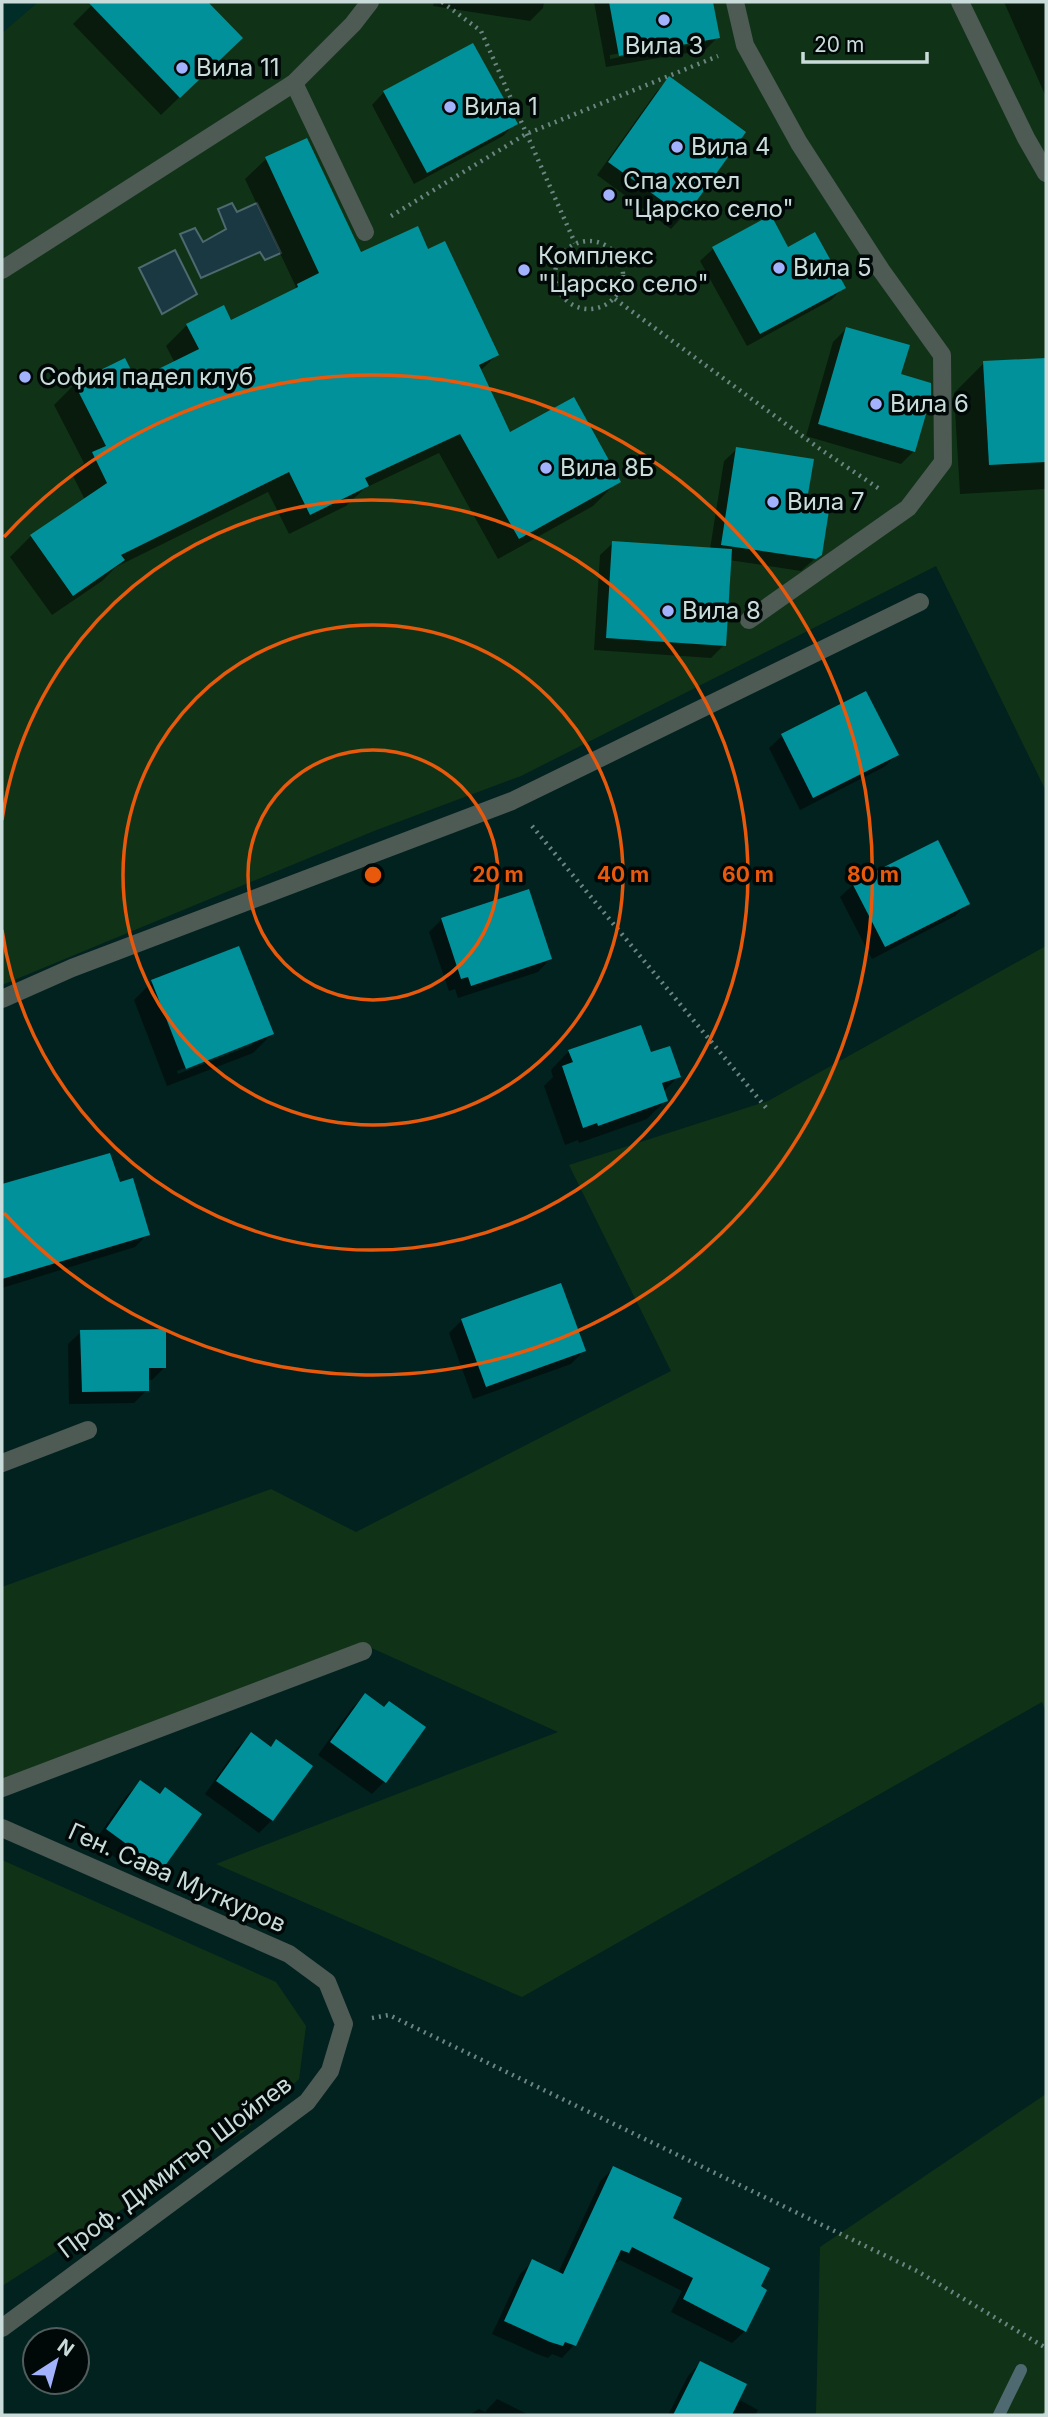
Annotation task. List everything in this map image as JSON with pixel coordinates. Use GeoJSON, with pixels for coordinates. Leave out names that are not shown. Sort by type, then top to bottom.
{"type":"FeatureCollection","features":[{"type":"Feature","properties":{"kind":"street"},"geometry":{"type":"LineString","coordinates":[[2,270],[293,83],[353,24],[370,2]]}},
{"type":"Feature","properties":{"kind":"street"},"geometry":{"type":"LineString","coordinates":[[735,2],[745,45],[799,143],[881,270],[942,355],[943,462],[908,508],[749,620]]}},
{"type":"Feature","properties":{"kind":"street"},"geometry":{"type":"LineString","coordinates":[[960,2],[1026,138],[1046,173]]}},
{"type":"Feature","properties":{"kind":"street"},"geometry":{"type":"LineString","coordinates":[[293,83],[365,232]]}},
{"type":"Feature","properties":{"kind":"street"},"geometry":{"type":"LineString","coordinates":[[1026,138],[1046,139]]}},
{"type":"Feature","properties":{"kind":"street"},"geometry":{"type":"LineString","coordinates":[[2,999],[85,963],[512,801],[919,602]]}},
{"type":"Feature","properties":{"kind":"street"},"geometry":{"type":"LineString","coordinates":[[2,1463],[88,1430]]}},
{"type":"Feature","properties":{"kind":"street"},"geometry":{"type":"LineString","coordinates":[[2,1788],[363,1651]]}},
{"type":"Feature","properties":{"kind":"street","name":"Ген. Сава Муткуров"},"geometry":{"type":"LineString","coordinates":[[2,1828],[289,1954],[327,1982],[344,2024]]}},
{"type":"Feature","properties":{"kind":"street","name":"Проф. Димитър Шойлев"},"geometry":{"type":"LineString","coordinates":[[2,2328],[307,2102],[330,2071],[344,2024]]}},
{"type":"Feature","properties":{"kind":"path"},"geometry":{"type":"LineString","coordinates":[[442,2],[481,31],[575,243]]}},
{"type":"Feature","properties":{"kind":"path"},"geometry":{"type":"LineString","coordinates":[[365,232],[526,134],[745,45]]}},
{"type":"Feature","properties":{"kind":"path"},"geometry":{"type":"LineString","coordinates":[[599,242],[618,256],[622,264],[624,277],[621,289],[615,299],[603,306],[580,308],[563,297],[557,287],[557,263],[563,253],[575,243],[599,242]]}},
{"type":"Feature","properties":{"kind":"path"},"geometry":{"type":"LineString","coordinates":[[615,299],[820,449],[908,508]]}},
{"type":"Feature","properties":{"kind":"path"},"geometry":{"type":"LineString","coordinates":[[512,801],[768,1110]]}},
{"type":"Feature","properties":{"kind":"path"},"geometry":{"type":"LineString","coordinates":[[344,2024],[389,2015],[917,2271],[1046,2348]]}},
{"type":"Feature","properties":{"kind":"shaded area"},"geometry":{"type":"Polygon","coordinates":[[[2,2],[38,2],[2,33],[2,2]]]}},
{"type":"Feature","properties":{"kind":"shaded area","name":"Комплекс \"Царско село\""},"geometry":{"type":"Polygon","coordinates":[[[38,2],[1046,2],[1046,791],[936,566],[521,776],[374,831],[2,985],[2,33],[38,2]]]}},
{"type":"Feature","properties":{"kind":"shaded area"},"geometry":{"type":"Polygon","coordinates":[[[1046,946],[1046,1712],[1042,1702],[522,1997],[216,1864],[558,1732],[365,1645],[2,1787],[2,1587],[271,1489],[356,1532],[671,1371],[569,1165],[768,1101],[1046,946]]]}},
{"type":"Feature","properties":{"kind":"shaded area"},"geometry":{"type":"Polygon","coordinates":[[[2,1860],[276,1982],[306,2026],[299,2079],[243,2132],[2,2286],[2,1860]]]}},
{"type":"Feature","properties":{"kind":"shaded area"},"geometry":{"type":"Polygon","coordinates":[[[1046,2094],[1046,2415],[816,2415],[820,2247],[1046,2094]]]}},
{"type":"Feature","properties":{"kind":"water"},"geometry":{"type":"Polygon","coordinates":[[[232,203],[237,212],[257,203],[281,253],[265,260],[260,252],[201,278],[180,234],[195,228],[203,242],[226,229],[218,209],[232,203]]]}},
{"type":"Feature","properties":{"kind":"water"},"geometry":{"type":"Polygon","coordinates":[[[175,250],[197,294],[162,314],[139,268],[175,250]]]}},
{"type":"Feature","properties":{"kind":"building","name":"Вила 11"},"geometry":{"type":"Polygon","coordinates":[[[88,2],[208,2],[243,38],[180,98],[88,2]]]}},
{"type":"Feature","properties":{"kind":"building","name":"Вила 3"},"geometry":{"type":"Polygon","coordinates":[[[609,2],[713,2],[720,38],[619,56],[609,2]]]}},
{"type":"Feature","properties":{"kind":"building","name":"Вила 1"},"geometry":{"type":"Polygon","coordinates":[[[473,43],[518,124],[427,173],[383,91],[473,43]]]}},
{"type":"Feature","properties":{"kind":"building","name":"Вила 4"},"geometry":{"type":"Polygon","coordinates":[[[669,76],[746,132],[685,217],[608,162],[669,76]]]}},
{"type":"Feature","properties":{"kind":"building"},"geometry":{"type":"Polygon","coordinates":[[[307,138],[361,252],[418,226],[428,249],[445,241],[499,355],[479,365],[510,432],[574,397],[621,482],[519,539],[460,434],[365,478],[369,486],[310,515],[289,472],[121,555],[125,560],[73,596],[30,535],[107,483],[92,452],[106,446],[74,383],[125,358],[136,380],[199,349],[186,324],[224,305],[231,320],[298,287],[297,284],[319,273],[265,157],[307,138]]]}},
{"type":"Feature","properties":{"kind":"building","name":"Вила 5"},"geometry":{"type":"Polygon","coordinates":[[[771,215],[788,247],[815,232],[846,288],[760,334],[712,247],[771,215]]]}},
{"type":"Feature","properties":{"kind":"building","name":"Вила 6"},"geometry":{"type":"Polygon","coordinates":[[[846,327],[910,345],[901,374],[931,383],[931,397],[915,452],[818,424],[846,327]]]}},
{"type":"Feature","properties":{"kind":"building"},"geometry":{"type":"Polygon","coordinates":[[[1046,358],[1046,462],[989,465],[983,361],[1046,358]]]}},
{"type":"Feature","properties":{"kind":"building","name":"Вила 7"},"geometry":{"type":"Polygon","coordinates":[[[736,447],[814,459],[807,500],[830,504],[822,555],[816,559],[721,545],[736,447]]]}},
{"type":"Feature","properties":{"kind":"building","name":"Вила 8"},"geometry":{"type":"Polygon","coordinates":[[[612,541],[732,549],[726,646],[606,638],[612,541]]]}},
{"type":"Feature","properties":{"kind":"building"},"geometry":{"type":"Polygon","coordinates":[[[866,691],[899,755],[813,798],[781,734],[866,691]]]}},
{"type":"Feature","properties":{"kind":"building"},"geometry":{"type":"Polygon","coordinates":[[[938,840],[970,904],[885,947],[852,883],[938,840]]]}},
{"type":"Feature","properties":{"kind":"building"},"geometry":{"type":"Polygon","coordinates":[[[529,889],[552,959],[471,986],[468,977],[461,979],[441,918],[529,889]]]}},
{"type":"Feature","properties":{"kind":"building"},"geometry":{"type":"Polygon","coordinates":[[[239,946],[274,1034],[186,1069],[151,980],[239,946]]]}},
{"type":"Feature","properties":{"kind":"building"},"geometry":{"type":"Polygon","coordinates":[[[641,1025],[651,1052],[670,1046],[681,1077],[662,1083],[668,1101],[598,1126],[597,1123],[583,1128],[562,1066],[573,1062],[568,1050],[641,1025]]]}},
{"type":"Feature","properties":{"kind":"building"},"geometry":{"type":"Polygon","coordinates":[[[110,1153],[120,1182],[133,1178],[150,1235],[2,1279],[2,1184],[110,1153]]]}},
{"type":"Feature","properties":{"kind":"building"},"geometry":{"type":"Polygon","coordinates":[[[561,1283],[586,1351],[486,1387],[461,1319],[561,1283]]]}},
{"type":"Feature","properties":{"kind":"building"},"geometry":{"type":"Polygon","coordinates":[[[166,1329],[166,1368],[149,1368],[149,1391],[82,1392],[80,1330],[166,1329]]]}},
{"type":"Feature","properties":{"kind":"building"},"geometry":{"type":"Polygon","coordinates":[[[365,1693],[384,1707],[389,1701],[426,1727],[386,1783],[330,1742],[365,1693]]]}},
{"type":"Feature","properties":{"kind":"building"},"geometry":{"type":"Polygon","coordinates":[[[251,1732],[271,1747],[276,1739],[313,1766],[273,1821],[216,1781],[251,1732]]]}},
{"type":"Feature","properties":{"kind":"building"},"geometry":{"type":"Polygon","coordinates":[[[140,1780],[160,1794],[165,1787],[202,1814],[162,1870],[106,1829],[140,1780]]]}},
{"type":"Feature","properties":{"kind":"building"},"geometry":{"type":"Polygon","coordinates":[[[613,2166],[682,2198],[673,2218],[770,2268],[761,2286],[767,2290],[746,2332],[683,2299],[693,2278],[632,2247],[629,2253],[621,2250],[576,2346],[565,2342],[563,2346],[550,2342],[504,2321],[532,2259],[563,2274],[613,2166]]]}},
{"type":"Feature","properties":{"kind":"building"},"geometry":{"type":"Polygon","coordinates":[[[700,2361],[747,2384],[732,2415],[673,2415],[700,2361]]]}},
{"type":"Feature","properties":{"kind":"waterway"},"geometry":{"type":"LineString","coordinates":[[999,2415],[1021,2370]]}},
{"type":"Feature","properties":{"kind":"place","name":"Вила 3"},"geometry":{"type":"Point","coordinates":[664,20]}},
{"type":"Feature","properties":{"kind":"place","name":"Вила 11"},"geometry":{"type":"Point","coordinates":[182,68]}},
{"type":"Feature","properties":{"kind":"place","name":"Вила 1"},"geometry":{"type":"Point","coordinates":[450,107]}},
{"type":"Feature","properties":{"kind":"place","name":"Вила 4"},"geometry":{"type":"Point","coordinates":[677,147]}},
{"type":"Feature","properties":{"kind":"place","name":"Спа хотел \"Царско село\""},"geometry":{"type":"Point","coordinates":[609,195]}},
{"type":"Feature","properties":{"kind":"place","name":"Вила 5"},"geometry":{"type":"Point","coordinates":[779,268]}},
{"type":"Feature","properties":{"kind":"place","name":"Комплекс \"Царско село\""},"geometry":{"type":"Point","coordinates":[524,270]}},
{"type":"Feature","properties":{"kind":"place","name":"София падел клуб"},"geometry":{"type":"Point","coordinates":[25,377]}},
{"type":"Feature","properties":{"kind":"place","name":"Вила 6"},"geometry":{"type":"Point","coordinates":[876,404]}},
{"type":"Feature","properties":{"kind":"place","name":"Вила 8Б"},"geometry":{"type":"Point","coordinates":[546,468]}},
{"type":"Feature","properties":{"kind":"place","name":"Вила 7"},"geometry":{"type":"Point","coordinates":[773,502]}},
{"type":"Feature","properties":{"kind":"place","name":"Вила 8"},"geometry":{"type":"Point","coordinates":[668,611]}}]}
